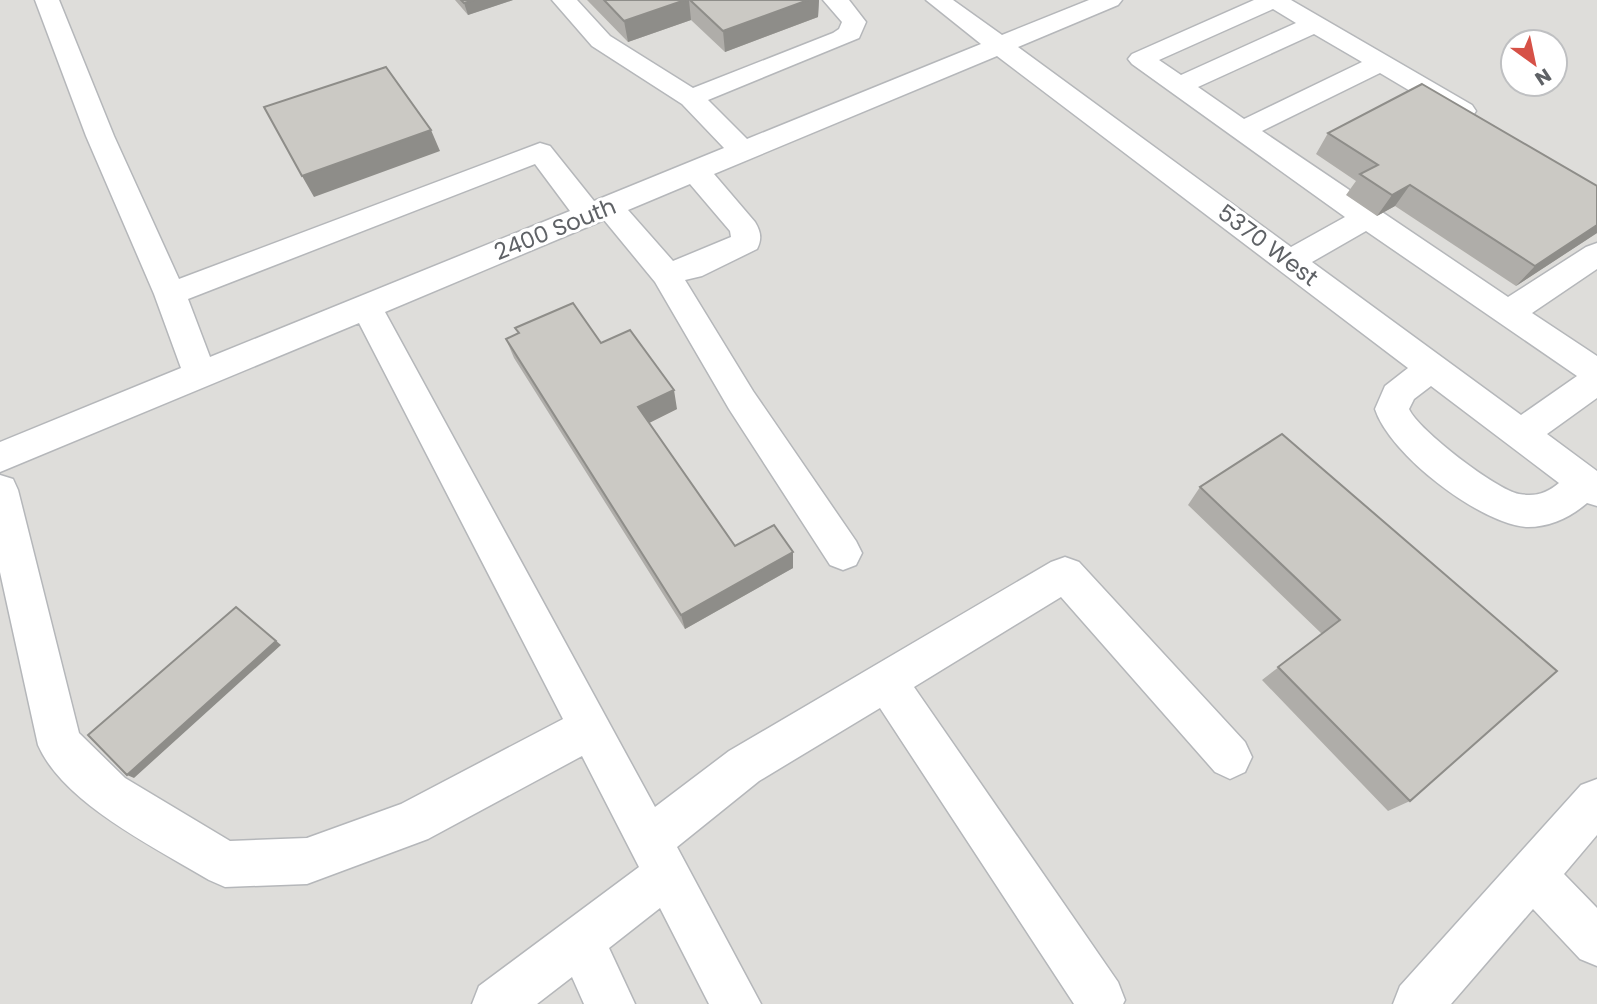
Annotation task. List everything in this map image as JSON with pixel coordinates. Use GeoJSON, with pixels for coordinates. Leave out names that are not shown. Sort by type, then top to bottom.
{"type":"FeatureCollection","features":[{"type":"Feature","properties":{"kind":"street"},"geometry":{"type":"LineString","coordinates":[[47,0],[100,136],[170,294],[200,375]]}},
{"type":"Feature","properties":{"kind":"street"},"geometry":{"type":"LineString","coordinates":[[564,0],[601,41],[691,98],[743,151]]}},
{"type":"Feature","properties":{"kind":"street"},"geometry":{"type":"LineString","coordinates":[[691,98],[850,33],[855,23],[847,10],[835,0]]}},
{"type":"Feature","properties":{"kind":"street","name":"5370 West"},"geometry":{"type":"LineString","coordinates":[[938,0],[1591,487]]}},
{"type":"Feature","properties":{"kind":"street","name":"2400 South"},"geometry":{"type":"LineString","coordinates":[[0,457],[1110,0]]}},
{"type":"Feature","properties":{"kind":"street"},"geometry":{"type":"LineString","coordinates":[[1485,124],[1274,0],[1141,59],[1367,218],[1597,373]]}},
{"type":"Feature","properties":{"kind":"street"},"geometry":{"type":"LineString","coordinates":[[1179,86],[1315,24]]}},
{"type":"Feature","properties":{"kind":"street"},"geometry":{"type":"LineString","coordinates":[[1242,130],[1381,63]]}},
{"type":"Feature","properties":{"kind":"street"},"geometry":{"type":"LineString","coordinates":[[170,294],[540,152],[666,274],[741,400],[843,553]]}},
{"type":"Feature","properties":{"kind":"street"},"geometry":{"type":"LineString","coordinates":[[666,274],[691,268],[746,242],[745,229],[695,171]]}},
{"type":"Feature","properties":{"kind":"street"},"geometry":{"type":"LineString","coordinates":[[1289,261],[1367,218]]}},
{"type":"Feature","properties":{"kind":"street"},"geometry":{"type":"LineString","coordinates":[[1508,313],[1597,254]]}},
{"type":"Feature","properties":{"kind":"street"},"geometry":{"type":"LineString","coordinates":[[366,306],[736,1004]]}},
{"type":"Feature","properties":{"kind":"street"},"geometry":{"type":"LineString","coordinates":[[1433,369],[1405,387],[1396,397],[1392,409],[1394,421],[1424,449],[1500,503],[1527,511],[1559,506],[1591,487]]}},
{"type":"Feature","properties":{"kind":"street"},"geometry":{"type":"LineString","coordinates":[[1521,434],[1597,380]]}},
{"type":"Feature","properties":{"kind":"street"},"geometry":{"type":"LineString","coordinates":[[0,490],[60,745],[109,794],[225,864],[307,861],[412,823],[590,729]]}},
{"type":"Feature","properties":{"kind":"street"},"geometry":{"type":"LineString","coordinates":[[497,1004],[580,940],[744,766],[1065,574],[1230,757]]}},
{"type":"Feature","properties":{"kind":"street"},"geometry":{"type":"LineString","coordinates":[[886,681],[1100,1000]]}},
{"type":"Feature","properties":{"kind":"street"},"geometry":{"type":"LineString","coordinates":[[1418,1004],[1597,801]]}},
{"type":"Feature","properties":{"kind":"street"},"geometry":{"type":"LineString","coordinates":[[1532,875],[1597,942]]}},
{"type":"Feature","properties":{"kind":"street"},"geometry":{"type":"LineString","coordinates":[[580,940],[610,1004]]}},
{"type":"Feature","properties":{"kind":"shaded area"},"geometry":{"type":"Polygon","coordinates":[[[0,0],[1597,0],[1597,1004],[0,1004],[0,0]]]}},
{"type":"Feature","properties":{"kind":"building"},"geometry":{"type":"Polygon","coordinates":[[[604,0],[685,0],[624,21],[604,0]]]}},
{"type":"Feature","properties":{"kind":"building"},"geometry":{"type":"Polygon","coordinates":[[[690,0],[808,0],[723,31],[690,0]]]}},
{"type":"Feature","properties":{"kind":"building"},"geometry":{"type":"Polygon","coordinates":[[[386,67],[431,130],[302,176],[264,107],[386,67]]]}},
{"type":"Feature","properties":{"kind":"building"},"geometry":{"type":"Polygon","coordinates":[[[1422,84],[1597,186],[1597,225],[1535,266],[1410,185],[1392,195],[1360,174],[1378,165],[1328,133],[1422,84]]]}},
{"type":"Feature","properties":{"kind":"building"},"geometry":{"type":"Polygon","coordinates":[[[573,303],[601,343],[630,330],[674,390],[638,407],[735,546],[774,525],[793,552],[681,615],[506,339],[519,333],[515,328],[573,303]]]}},
{"type":"Feature","properties":{"kind":"building"},"geometry":{"type":"Polygon","coordinates":[[[1282,434],[1557,671],[1410,801],[1278,667],[1340,620],[1200,487],[1282,434]]]}},
{"type":"Feature","properties":{"kind":"building"},"geometry":{"type":"Polygon","coordinates":[[[236,607],[276,641],[127,775],[88,735],[236,607]]]}}]}
